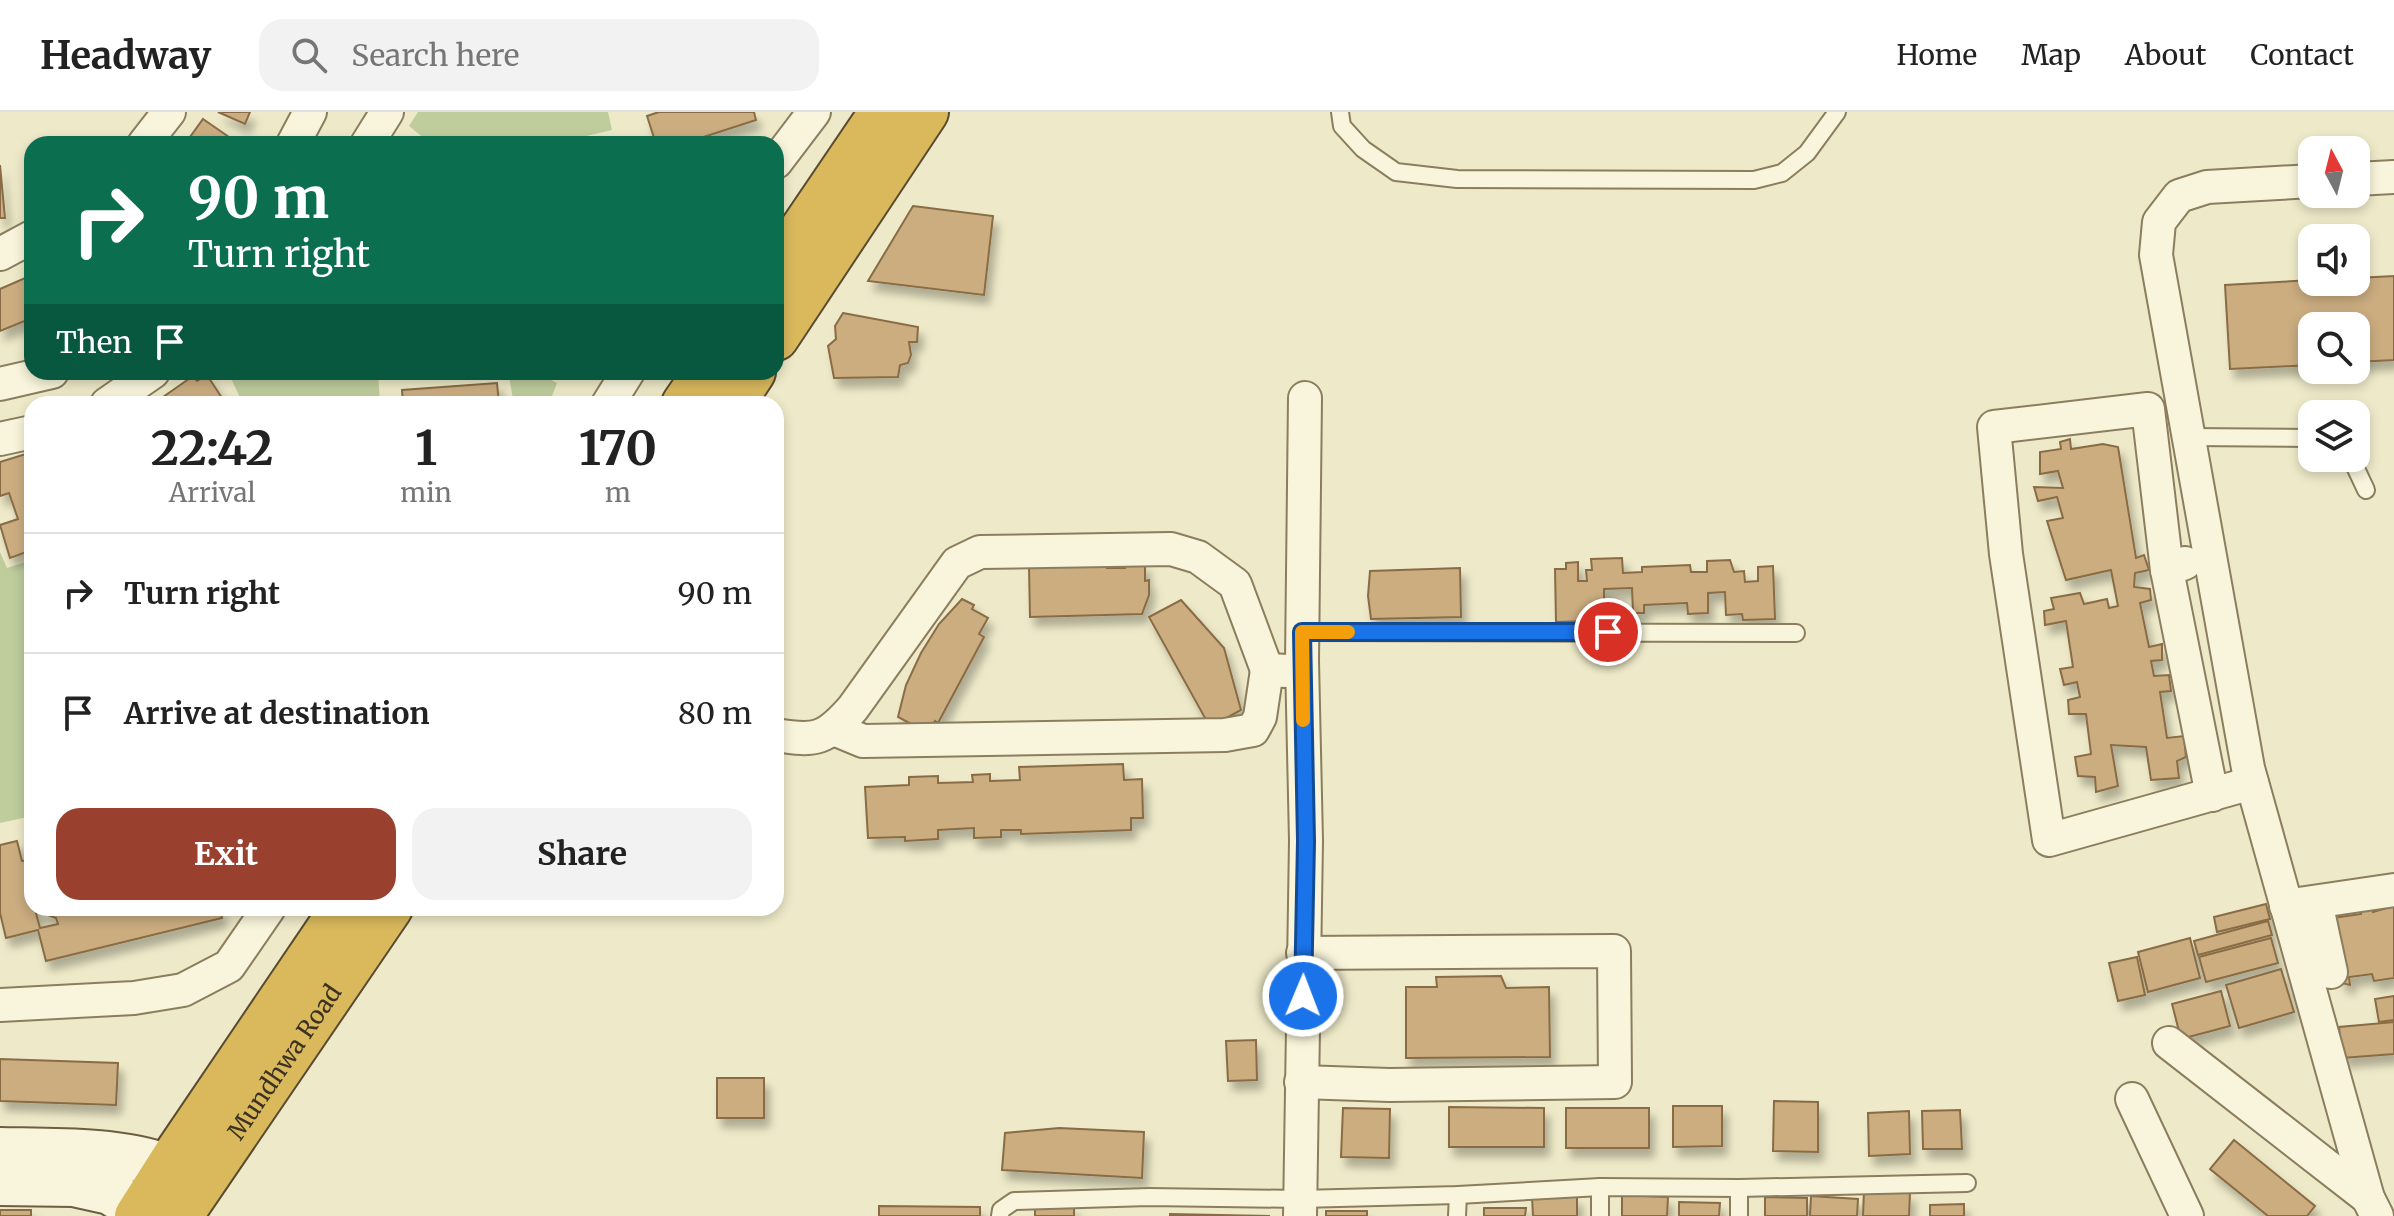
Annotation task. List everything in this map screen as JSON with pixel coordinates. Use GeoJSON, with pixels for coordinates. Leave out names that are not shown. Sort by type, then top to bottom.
{"type":"FeatureCollection","features":[{"type":"Feature","properties":{"kind":"highway"},"geometry":{"type":"LineString","coordinates":[[784,256],[882,112]]}},
{"type":"Feature","properties":{"kind":"highway"},"geometry":{"type":"LineString","coordinates":[[784,326],[926,112]]}},
{"type":"Feature","properties":{"kind":"highway","name":"Mundhwa Road"},"geometry":{"type":"LineString","coordinates":[[162,1202],[338,916]]}},
{"type":"Feature","properties":{"kind":"highway","name":"Mundhwa Road"},"geometry":{"type":"LineString","coordinates":[[162,1202],[384,916]]}},
{"type":"Feature","properties":{"kind":"street"},"geometry":{"type":"LineString","coordinates":[[150,136],[169,112]]}},
{"type":"Feature","properties":{"kind":"street"},"geometry":{"type":"LineString","coordinates":[[297,136],[310,112]]}},
{"type":"Feature","properties":{"kind":"street"},"geometry":{"type":"LineString","coordinates":[[372,136],[387,112]]}},
{"type":"Feature","properties":{"kind":"street"},"geometry":{"type":"LineString","coordinates":[[784,151],[814,112]]}},
{"type":"Feature","properties":{"kind":"street"},"geometry":{"type":"LineString","coordinates":[[2370,178],[2394,177]]}},
{"type":"Feature","properties":{"kind":"street"},"geometry":{"type":"LineString","coordinates":[[2298,182],[2207,187],[2179,196],[2159,222],[2156,255],[2252,783],[2331,972]]}},
{"type":"Feature","properties":{"kind":"street"},"geometry":{"type":"LineString","coordinates":[[0,254],[24,241]]}},
{"type":"Feature","properties":{"kind":"street"},"geometry":{"type":"LineString","coordinates":[[0,384],[24,378]]}},
{"type":"Feature","properties":{"kind":"street"},"geometry":{"type":"LineString","coordinates":[[118,396],[142,380]]}},
{"type":"Feature","properties":{"kind":"street"},"geometry":{"type":"LineString","coordinates":[[1300,1208],[1306,841],[1302,672],[1305,398]]}},
{"type":"Feature","properties":{"kind":"street"},"geometry":{"type":"LineString","coordinates":[[2212,795],[2167,570],[2148,409],[1994,427],[2006,554],[2049,840],[2212,795],[2252,783]]}},
{"type":"Feature","properties":{"kind":"street"},"geometry":{"type":"LineString","coordinates":[[0,439],[24,434]]}},
{"type":"Feature","properties":{"kind":"street"},"geometry":{"type":"LineString","coordinates":[[1171,549],[1198,557],[1235,584],[1267,670],[1260,717],[1253,730],[1225,735],[863,741],[806,735],[853,708],[957,563],[980,552],[1171,549]]}},
{"type":"Feature","properties":{"kind":"street"},"geometry":{"type":"LineString","coordinates":[[2167,570],[2182,563],[2211,561]]}},
{"type":"Feature","properties":{"kind":"street"},"geometry":{"type":"LineString","coordinates":[[1267,670],[1302,672]]}},
{"type":"Feature","properties":{"kind":"street"},"geometry":{"type":"LineString","coordinates":[[2301,904],[2394,890]]}},
{"type":"Feature","properties":{"kind":"street"},"geometry":{"type":"LineString","coordinates":[[2301,904],[2372,1207]]}},
{"type":"Feature","properties":{"kind":"street"},"geometry":{"type":"LineString","coordinates":[[0,1005],[134,998],[183,990],[229,966],[263,916]]}},
{"type":"Feature","properties":{"kind":"street"},"geometry":{"type":"LineString","coordinates":[[1301,1082],[1389,1085],[1615,1082],[1614,951],[1303,953]]}},
{"type":"Feature","properties":{"kind":"street"},"geometry":{"type":"LineString","coordinates":[[2169,1043],[2372,1207]]}},
{"type":"Feature","properties":{"kind":"street"},"geometry":{"type":"LineString","coordinates":[[2132,1099],[2187,1216]]}},
{"type":"Feature","properties":{"kind":"street"},"geometry":{"type":"LineString","coordinates":[[0,1150],[74,1151],[162,1202]]}},
{"type":"Feature","properties":{"kind":"street"},"geometry":{"type":"LineString","coordinates":[[0,1183],[74,1184],[162,1202]]}},
{"type":"Feature","properties":{"kind":"lane"},"geometry":{"type":"LineString","coordinates":[[1340,112],[1342,126],[1363,149],[1396,172],[1457,179],[1738,180],[1754,180],[1782,173],[1807,153],[1837,112]]}},
{"type":"Feature","properties":{"kind":"lane"},"geometry":{"type":"LineString","coordinates":[[2188,437],[2298,438]]}},
{"type":"Feature","properties":{"kind":"lane"},"geometry":{"type":"LineString","coordinates":[[2358,472],[2366,490]]}},
{"type":"Feature","properties":{"kind":"lane"},"geometry":{"type":"LineString","coordinates":[[1302,632],[1796,633]]}},
{"type":"Feature","properties":{"kind":"lane"},"geometry":{"type":"LineString","coordinates":[[1000,1216],[1001,1210],[1014,1201],[1149,1197],[1300,1208],[1600,1187],[1739,1188],[1967,1183]]}},
{"type":"Feature","properties":{"kind":"lane"},"geometry":{"type":"LineString","coordinates":[[1600,1187],[1600,1216]]}},
{"type":"Feature","properties":{"kind":"lane"},"geometry":{"type":"LineString","coordinates":[[1739,1188],[1739,1216]]}},
{"type":"Feature","properties":{"kind":"lane"},"geometry":{"type":"LineString","coordinates":[[1457,1216],[1458,1195]]}},
{"type":"Feature","properties":{"kind":"lane"},"geometry":{"type":"LineString","coordinates":[[1149,1197],[1149,1216]]}},
{"type":"Feature","properties":{"kind":"green space"},"geometry":{"type":"Polygon","coordinates":[[[418,112],[608,112],[612,130],[586,136],[421,136],[409,126],[418,112]]]}},
{"type":"Feature","properties":{"kind":"green space"},"geometry":{"type":"Polygon","coordinates":[[[232,380],[378,380],[380,396],[239,396],[232,380]]]}},
{"type":"Feature","properties":{"kind":"green space"},"geometry":{"type":"Polygon","coordinates":[[[510,380],[551,380],[557,383],[552,396],[512,396],[510,380]]]}},
{"type":"Feature","properties":{"kind":"green space"},"geometry":{"type":"Polygon","coordinates":[[[0,552],[7,568],[24,563],[24,818],[0,823],[0,552]]]}},
{"type":"Feature","properties":{"kind":"building"},"geometry":{"type":"Polygon","coordinates":[[[218,112],[250,112],[245,124],[218,112]]]}},
{"type":"Feature","properties":{"kind":"building"},"geometry":{"type":"Polygon","coordinates":[[[659,112],[754,112],[756,120],[707,136],[653,136],[647,116],[659,112]]]}},
{"type":"Feature","properties":{"kind":"building"},"geometry":{"type":"Polygon","coordinates":[[[203,119],[227,136],[191,136],[203,119]]]}},
{"type":"Feature","properties":{"kind":"building"},"geometry":{"type":"Polygon","coordinates":[[[0,165],[5,218],[0,218],[0,165]]]}},
{"type":"Feature","properties":{"kind":"building"},"geometry":{"type":"Polygon","coordinates":[[[913,206],[993,216],[984,295],[868,281],[913,206]]]}},
{"type":"Feature","properties":{"kind":"building"},"geometry":{"type":"Polygon","coordinates":[[[2394,276],[2394,360],[2370,361],[2370,312],[2298,312],[2298,366],[2230,369],[2225,285],[2298,281],[2298,296],[2370,296],[2370,277],[2394,276]]]}},
{"type":"Feature","properties":{"kind":"building"},"geometry":{"type":"Polygon","coordinates":[[[24,278],[24,321],[0,331],[0,289],[24,278]]]}},
{"type":"Feature","properties":{"kind":"building"},"geometry":{"type":"Polygon","coordinates":[[[843,313],[918,327],[917,342],[909,342],[911,355],[908,363],[900,365],[898,377],[834,378],[828,346],[836,339],[835,326],[843,313]]]}},
{"type":"Feature","properties":{"kind":"building"},"geometry":{"type":"Polygon","coordinates":[[[187,380],[210,380],[221,396],[164,396],[187,380]]]}},
{"type":"Feature","properties":{"kind":"building"},"geometry":{"type":"Polygon","coordinates":[[[497,383],[498,396],[402,396],[402,390],[497,383]]]}},
{"type":"Feature","properties":{"kind":"building"},"geometry":{"type":"Polygon","coordinates":[[[2070,439],[2071,449],[2103,444],[2118,447],[2136,558],[2144,555],[2149,570],[2135,573],[2134,587],[2150,589],[2151,600],[2140,603],[2149,647],[2162,644],[2162,660],[2151,661],[2154,676],[2169,675],[2171,691],[2160,692],[2167,738],[2184,736],[2186,757],[2177,761],[2179,778],[2151,780],[2146,747],[2111,745],[2118,786],[2096,792],[2095,777],[2078,776],[2075,757],[2091,754],[2086,714],[2069,714],[2068,700],[2080,697],[2077,682],[2064,685],[2060,669],[2073,667],[2066,621],[2045,625],[2044,611],[2054,609],[2051,598],[2080,593],[2084,604],[2107,599],[2109,608],[2118,606],[2111,570],[2066,580],[2047,521],[2063,518],[2057,497],[2038,501],[2034,487],[2063,488],[2058,471],[2040,474],[2040,452],[2061,449],[2060,442],[2070,439]]]}},
{"type":"Feature","properties":{"kind":"building"},"geometry":{"type":"Polygon","coordinates":[[[24,454],[24,553],[10,558],[0,525],[18,519],[9,493],[0,496],[0,462],[24,454]]]}},
{"type":"Feature","properties":{"kind":"building"},"geometry":{"type":"Polygon","coordinates":[[[1107,557],[1107,568],[1145,563],[1149,595],[1142,614],[1030,617],[1029,567],[1107,557]]]}},
{"type":"Feature","properties":{"kind":"building"},"geometry":{"type":"Polygon","coordinates":[[[1622,558],[1623,573],[1642,572],[1642,567],[1690,565],[1691,572],[1707,572],[1707,561],[1730,560],[1734,572],[1744,571],[1745,582],[1758,581],[1758,567],[1773,566],[1775,619],[1743,620],[1742,614],[1726,615],[1725,592],[1708,593],[1708,613],[1688,614],[1687,603],[1644,605],[1644,613],[1633,613],[1632,588],[1604,589],[1604,609],[1589,610],[1589,621],[1556,622],[1555,569],[1566,569],[1566,563],[1578,562],[1578,581],[1587,581],[1586,570],[1592,570],[1591,559],[1622,558]]]}},
{"type":"Feature","properties":{"kind":"building"},"geometry":{"type":"Polygon","coordinates":[[[1460,568],[1461,617],[1371,619],[1368,596],[1370,571],[1460,568]]]}},
{"type":"Feature","properties":{"kind":"building"},"geometry":{"type":"Polygon","coordinates":[[[962,599],[988,618],[979,634],[984,637],[938,723],[935,721],[928,733],[898,717],[906,685],[939,624],[962,599]]]}},
{"type":"Feature","properties":{"kind":"building"},"geometry":{"type":"Polygon","coordinates":[[[1181,600],[1224,648],[1241,710],[1210,727],[1149,617],[1181,600]]]}},
{"type":"Feature","properties":{"kind":"building"},"geometry":{"type":"Polygon","coordinates":[[[1123,764],[1124,780],[1142,779],[1143,818],[1131,818],[1131,830],[1021,834],[1021,830],[1001,830],[1001,837],[974,838],[974,828],[938,830],[938,839],[905,841],[905,837],[868,838],[865,787],[909,785],[909,777],[938,776],[938,783],[973,782],[972,775],[990,774],[990,781],[1020,780],[1019,767],[1123,764]]]}},
{"type":"Feature","properties":{"kind":"building"},"geometry":{"type":"Polygon","coordinates":[[[17,841],[24,861],[24,916],[37,916],[40,928],[58,924],[56,918],[51,916],[222,918],[46,961],[38,930],[6,938],[0,913],[0,845],[17,841]]]}},
{"type":"Feature","properties":{"kind":"building"},"geometry":{"type":"Polygon","coordinates":[[[2266,904],[2270,919],[2217,932],[2214,917],[2266,904]]]}},
{"type":"Feature","properties":{"kind":"building"},"geometry":{"type":"Polygon","coordinates":[[[2394,906],[2394,978],[2374,981],[2372,974],[2349,977],[2350,985],[2342,983],[2328,914],[2338,908],[2339,917],[2361,914],[2360,909],[2372,908],[2373,912],[2394,906]]]}},
{"type":"Feature","properties":{"kind":"building"},"geometry":{"type":"Polygon","coordinates":[[[2268,921],[2272,935],[2198,955],[2194,941],[2268,921]]]}},
{"type":"Feature","properties":{"kind":"building"},"geometry":{"type":"Polygon","coordinates":[[[2190,938],[2200,978],[2148,992],[2138,952],[2190,938]]]}},
{"type":"Feature","properties":{"kind":"building"},"geometry":{"type":"Polygon","coordinates":[[[2271,938],[2278,963],[2206,982],[2199,957],[2271,938]]]}},
{"type":"Feature","properties":{"kind":"building"},"geometry":{"type":"Polygon","coordinates":[[[2137,957],[2145,995],[2118,1001],[2109,963],[2137,957]]]}},
{"type":"Feature","properties":{"kind":"building"},"geometry":{"type":"Polygon","coordinates":[[[2281,969],[2294,1012],[2239,1028],[2226,985],[2281,969]]]}},
{"type":"Feature","properties":{"kind":"building"},"geometry":{"type":"Polygon","coordinates":[[[1501,976],[1506,988],[1549,987],[1550,1057],[1406,1058],[1406,987],[1437,987],[1436,977],[1501,976]]]}},
{"type":"Feature","properties":{"kind":"building"},"geometry":{"type":"Polygon","coordinates":[[[2221,991],[2230,1026],[2181,1039],[2172,1004],[2221,991]]]}},
{"type":"Feature","properties":{"kind":"building"},"geometry":{"type":"Polygon","coordinates":[[[2394,996],[2394,1020],[2379,1022],[2375,999],[2394,996]]]}},
{"type":"Feature","properties":{"kind":"building"},"geometry":{"type":"Polygon","coordinates":[[[2394,1022],[2394,1054],[2342,1058],[2339,1027],[2394,1022]]]}},
{"type":"Feature","properties":{"kind":"building"},"geometry":{"type":"Polygon","coordinates":[[[1256,1040],[1257,1080],[1228,1081],[1226,1041],[1256,1040]]]}},
{"type":"Feature","properties":{"kind":"building"},"geometry":{"type":"Polygon","coordinates":[[[0,1059],[118,1063],[116,1105],[0,1101],[0,1059]]]}},
{"type":"Feature","properties":{"kind":"building"},"geometry":{"type":"Polygon","coordinates":[[[717,1078],[764,1078],[764,1118],[717,1118],[717,1078]]]}},
{"type":"Feature","properties":{"kind":"building"},"geometry":{"type":"Polygon","coordinates":[[[1774,1101],[1818,1102],[1818,1152],[1773,1151],[1774,1101]]]}},
{"type":"Feature","properties":{"kind":"building"},"geometry":{"type":"Polygon","coordinates":[[[1673,1106],[1722,1106],[1722,1146],[1673,1147],[1673,1106]]]}},
{"type":"Feature","properties":{"kind":"building"},"geometry":{"type":"Polygon","coordinates":[[[1449,1107],[1544,1108],[1544,1147],[1449,1147],[1449,1107]]]}},
{"type":"Feature","properties":{"kind":"building"},"geometry":{"type":"Polygon","coordinates":[[[1343,1108],[1390,1109],[1389,1158],[1341,1157],[1343,1108]]]}},
{"type":"Feature","properties":{"kind":"building"},"geometry":{"type":"Polygon","coordinates":[[[1566,1108],[1649,1108],[1649,1148],[1566,1148],[1566,1108]]]}},
{"type":"Feature","properties":{"kind":"building"},"geometry":{"type":"Polygon","coordinates":[[[1960,1110],[1962,1149],[1923,1149],[1922,1111],[1960,1110]]]}},
{"type":"Feature","properties":{"kind":"building"},"geometry":{"type":"Polygon","coordinates":[[[1909,1111],[1910,1154],[1869,1156],[1868,1113],[1909,1111]]]}},
{"type":"Feature","properties":{"kind":"building"},"geometry":{"type":"Polygon","coordinates":[[[1059,1128],[1144,1132],[1142,1178],[1002,1170],[1005,1133],[1059,1128]]]}},
{"type":"Feature","properties":{"kind":"building"},"geometry":{"type":"Polygon","coordinates":[[[2234,1140],[2315,1206],[2307,1216],[2268,1216],[2210,1169],[2234,1140]]]}},
{"type":"Feature","properties":{"kind":"building"},"geometry":{"type":"Polygon","coordinates":[[[1864,1190],[1910,1193],[1909,1216],[1863,1216],[1864,1190]]]}},
{"type":"Feature","properties":{"kind":"building"},"geometry":{"type":"Polygon","coordinates":[[[1622,1195],[1668,1197],[1667,1216],[1622,1216],[1622,1195]]]}},
{"type":"Feature","properties":{"kind":"building"},"geometry":{"type":"Polygon","coordinates":[[[1811,1196],[1858,1199],[1857,1216],[1810,1216],[1811,1196]]]}},
{"type":"Feature","properties":{"kind":"building"},"geometry":{"type":"Polygon","coordinates":[[[1532,1197],[1577,1197],[1577,1216],[1533,1216],[1532,1197]]]}},
{"type":"Feature","properties":{"kind":"building"},"geometry":{"type":"Polygon","coordinates":[[[1765,1197],[1807,1198],[1807,1216],[1765,1216],[1765,1197]]]}},
{"type":"Feature","properties":{"kind":"building"},"geometry":{"type":"Polygon","coordinates":[[[1679,1202],[1720,1203],[1719,1216],[1679,1216],[1679,1202]]]}},
{"type":"Feature","properties":{"kind":"building"},"geometry":{"type":"Polygon","coordinates":[[[1964,1204],[1964,1216],[1930,1216],[1930,1205],[1964,1204]]]}},
{"type":"Feature","properties":{"kind":"building"},"geometry":{"type":"Polygon","coordinates":[[[879,1206],[980,1207],[980,1216],[879,1216],[879,1206]]]}},
{"type":"Feature","properties":{"kind":"building"},"geometry":{"type":"Polygon","coordinates":[[[1035,1206],[1074,1207],[1074,1216],[1035,1216],[1035,1206]]]}},
{"type":"Feature","properties":{"kind":"building"},"geometry":{"type":"Polygon","coordinates":[[[1484,1208],[1526,1208],[1525,1216],[1484,1216],[1484,1208]]]}},
{"type":"Feature","properties":{"kind":"building"},"geometry":{"type":"Polygon","coordinates":[[[0,1210],[31,1210],[31,1216],[0,1216],[0,1210]]]}},
{"type":"Feature","properties":{"kind":"building"},"geometry":{"type":"Polygon","coordinates":[[[1326,1211],[1367,1211],[1367,1216],[1326,1216],[1326,1211]]]}},
{"type":"Feature","properties":{"kind":"building"},"geometry":{"type":"Polygon","coordinates":[[[1170,1214],[1270,1216],[1170,1216],[1170,1214]]]}},
{"type":"Feature","properties":{"kind":"slow traffic"},"geometry":{"type":"LineString","coordinates":[[1303,720],[1302,632],[1348,632]]}},
{"type":"Feature","properties":{"kind":"route"},"geometry":{"type":"LineString","coordinates":[[1303,996],[1306,841],[1302,632],[1608,632]]}}]}
